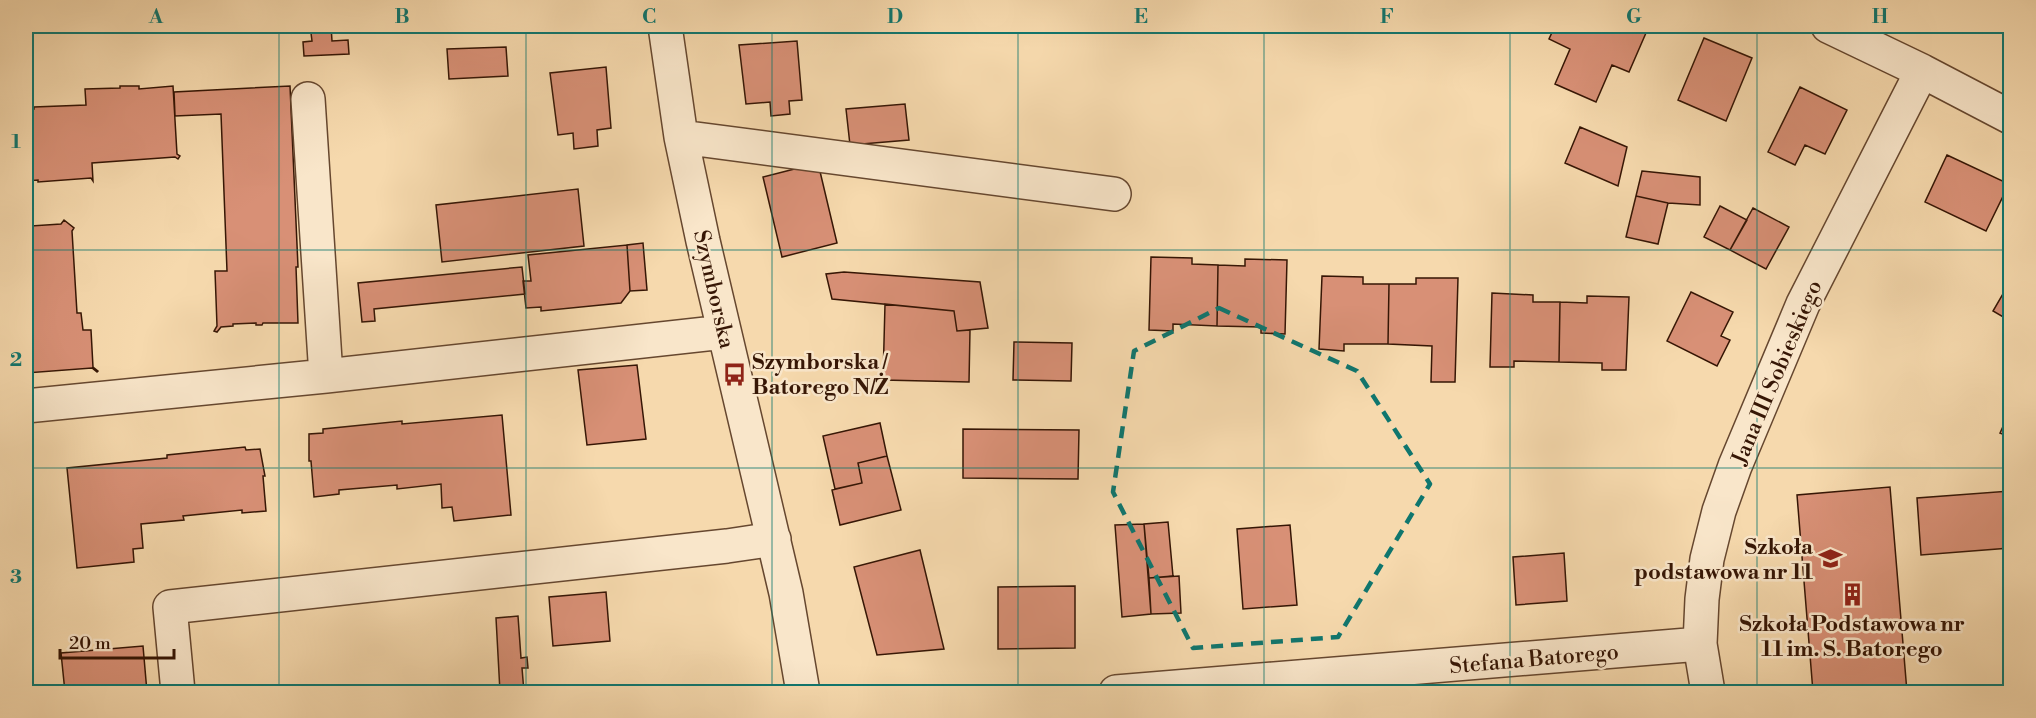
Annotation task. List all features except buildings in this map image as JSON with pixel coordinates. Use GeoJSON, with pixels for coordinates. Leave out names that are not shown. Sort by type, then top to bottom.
{"type":"FeatureCollection","features":[{"type":"Feature","properties":{"kind":"street","name":"Szymborska"},"geometry":{"type":"LineString","coordinates":[[666,26],[681,137],[724,332],[786,593],[803,693]]}},
{"type":"Feature","properties":{"kind":"street"},"geometry":{"type":"LineString","coordinates":[[1828,26],[2010,117]]}},
{"type":"Feature","properties":{"kind":"street","name":"Jana III Sobieskiego"},"geometry":{"type":"LineString","coordinates":[[1708,693],[1700,644],[1700,612],[1707,559],[1719,512],[1735,466],[1803,304],[1922,71]]}},
{"type":"Feature","properties":{"kind":"street"},"geometry":{"type":"LineString","coordinates":[[308,99],[327,376]]}},
{"type":"Feature","properties":{"kind":"street"},"geometry":{"type":"LineString","coordinates":[[681,137],[1114,194]]}},
{"type":"Feature","properties":{"kind":"street"},"geometry":{"type":"LineString","coordinates":[[26,406],[327,376],[724,332]]}},
{"type":"Feature","properties":{"kind":"street"},"geometry":{"type":"LineString","coordinates":[[178,693],[170,607],[774,539]]}},
{"type":"Feature","properties":{"kind":"street","name":"Stefana Batorego"},"geometry":{"type":"LineString","coordinates":[[1116,693],[1700,644]]}},
{"type":"Feature","properties":{"kind":"highlighted area"},"geometry":{"type":"Polygon","coordinates":[[[1219,308],[1357,371],[1430,484],[1338,637],[1193,648],[1113,492],[1134,351],[1219,308]]]}},
{"type":"Feature","properties":{"kind":"place","name":"Szymborska / Batorego N/Ż"},"geometry":{"type":"Point","coordinates":[734,374]}},
{"type":"Feature","properties":{"kind":"place","name":"Szkoła podstawowa nr 11"},"geometry":{"type":"Point","coordinates":[1831,559]}},
{"type":"Feature","properties":{"kind":"place","name":"Szkoła Podstawowa nr 11 im. S. Batorego"},"geometry":{"type":"Point","coordinates":[1852,594]}}]}
